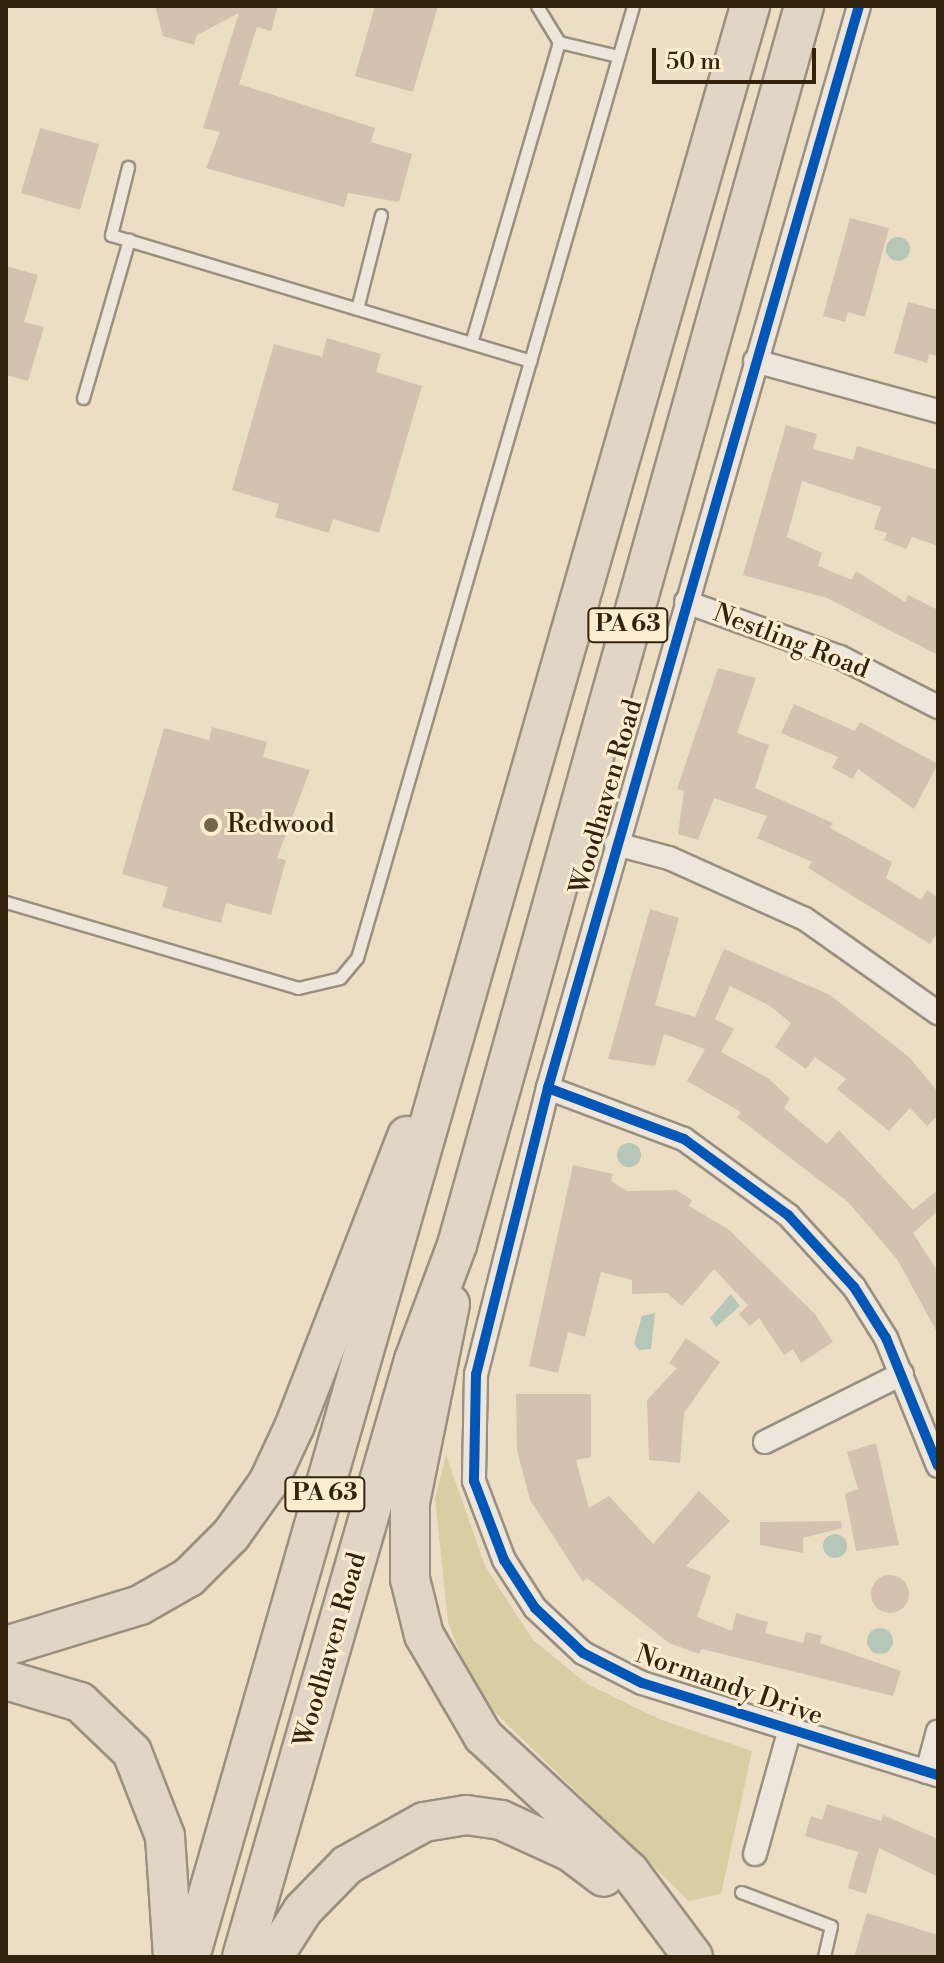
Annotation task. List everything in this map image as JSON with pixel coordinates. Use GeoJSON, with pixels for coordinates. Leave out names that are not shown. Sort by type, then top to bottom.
{"type":"FeatureCollection","features":[{"type":"Feature","properties":{"kind":"highway","name":"Woodhaven Road"},"geometry":{"type":"LineString","coordinates":[[190,1957],[460,1030],[750,6]]}},
{"type":"Feature","properties":{"kind":"highway","name":"Woodhaven Road"},"geometry":{"type":"LineString","coordinates":[[242,1957],[414,1360],[457,1245],[804,6]]}},
{"type":"Feature","properties":{"kind":"highway"},"geometry":{"type":"LineString","coordinates":[[6,1646],[84,1628],[166,1592],[208,1560],[251,1509],[295,1425],[401,1150],[460,1030]]}},
{"type":"Feature","properties":{"kind":"highway","name":"PA 63"},"geometry":{"type":"LineString","coordinates":[[457,1245],[444,1358],[410,1503],[410,1579],[424,1635],[449,1690],[483,1736],[629,1871],[693,1957]]}},
{"type":"Feature","properties":{"kind":"highway"},"geometry":{"type":"LineString","coordinates":[[6,1680],[80,1702],[132,1752],[165,1836],[173,1957]]}},
{"type":"Feature","properties":{"kind":"highway"},"geometry":{"type":"LineString","coordinates":[[273,1957],[303,1910],[366,1850],[404,1829],[466,1815],[522,1827],[582,1860],[632,1905],[669,1957]]}},
{"type":"Feature","properties":{"kind":"street","name":"Woodhaven Road"},"geometry":{"type":"LineString","coordinates":[[529,1599],[483,1520],[471,1427],[476,1374],[548,1088],[616,844],[859,6]]}},
{"type":"Feature","properties":{"kind":"street"},"geometry":{"type":"LineString","coordinates":[[755,361],[938,411]]}},
{"type":"Feature","properties":{"kind":"street","name":"Nestling Road"},"geometry":{"type":"LineString","coordinates":[[686,602],[840,657],[938,707]]}},
{"type":"Feature","properties":{"kind":"street"},"geometry":{"type":"LineString","coordinates":[[616,844],[669,858],[805,919],[938,1013]]}},
{"type":"Feature","properties":{"kind":"street"},"geometry":{"type":"LineString","coordinates":[[548,1088],[616,1107],[728,1166],[829,1255],[902,1374],[938,1466]]}},
{"type":"Feature","properties":{"kind":"street"},"geometry":{"type":"LineString","coordinates":[[765,1442],[902,1374]]}},
{"type":"Feature","properties":{"kind":"street","name":"Normandy Drive"},"geometry":{"type":"LineString","coordinates":[[529,1599],[583,1653],[642,1683],[789,1732],[932,1773]]}},
{"type":"Feature","properties":{"kind":"street"},"geometry":{"type":"LineString","coordinates":[[932,1773],[938,1731]]}},
{"type":"Feature","properties":{"kind":"street"},"geometry":{"type":"LineString","coordinates":[[755,1854],[789,1732]]}},
{"type":"Feature","properties":{"kind":"lane"},"geometry":{"type":"LineString","coordinates":[[537,6],[559,42],[618,56]]}},
{"type":"Feature","properties":{"kind":"lane"},"geometry":{"type":"LineString","coordinates":[[6,902],[298,988],[340,978],[357,958],[633,6]]}},
{"type":"Feature","properties":{"kind":"lane"},"geometry":{"type":"LineString","coordinates":[[471,343],[559,42]]}},
{"type":"Feature","properties":{"kind":"lane"},"geometry":{"type":"LineString","coordinates":[[128,167],[111,235],[531,361]]}},
{"type":"Feature","properties":{"kind":"lane"},"geometry":{"type":"LineString","coordinates":[[357,309],[381,215]]}},
{"type":"Feature","properties":{"kind":"lane"},"geometry":{"type":"LineString","coordinates":[[83,398],[129,240]]}},
{"type":"Feature","properties":{"kind":"lane"},"geometry":{"type":"LineString","coordinates":[[741,1892],[831,1926],[824,1957]]}},
{"type":"Feature","properties":{"kind":"shaded area"},"geometry":{"type":"Polygon","coordinates":[[[898,237],[909,244],[910,249],[903,260],[898,261],[887,254],[886,249],[893,238],[898,237]]]}},
{"type":"Feature","properties":{"kind":"shaded area"},"geometry":{"type":"Polygon","coordinates":[[[629,1143],[638,1146],[641,1155],[638,1164],[629,1167],[620,1164],[617,1155],[620,1146],[629,1143]]]}},
{"type":"Feature","properties":{"kind":"shaded area"},"geometry":{"type":"Polygon","coordinates":[[[731,1294],[740,1306],[716,1327],[710,1318],[731,1294]]]}},
{"type":"Feature","properties":{"kind":"shaded area"},"geometry":{"type":"Polygon","coordinates":[[[655,1313],[651,1349],[639,1350],[634,1344],[642,1316],[655,1313]]]}},
{"type":"Feature","properties":{"kind":"shaded area"},"geometry":{"type":"Polygon","coordinates":[[[446,1455],[485,1566],[533,1640],[587,1684],[659,1719],[752,1751],[721,1894],[689,1901],[476,1694],[448,1622],[435,1498],[446,1455]]]}},
{"type":"Feature","properties":{"kind":"shaded area"},"geometry":{"type":"Polygon","coordinates":[[[835,1534],[846,1541],[847,1546],[840,1557],[835,1558],[824,1551],[823,1546],[830,1535],[835,1534]]]}},
{"type":"Feature","properties":{"kind":"shaded area"},"geometry":{"type":"Polygon","coordinates":[[[880,1628],[889,1632],[893,1641],[889,1650],[880,1654],[871,1650],[867,1641],[871,1632],[880,1628]]]}},
{"type":"Feature","properties":{"kind":"building"},"geometry":{"type":"Polygon","coordinates":[[[155,6],[278,6],[271,31],[257,27],[239,84],[375,128],[371,142],[412,154],[399,202],[348,193],[344,207],[206,168],[220,132],[203,128],[239,13],[197,35],[194,45],[163,36],[155,6]]]}},
{"type":"Feature","properties":{"kind":"building"},"geometry":{"type":"Polygon","coordinates":[[[375,6],[438,6],[413,92],[355,76],[375,6]]]}},
{"type":"Feature","properties":{"kind":"building"},"geometry":{"type":"Polygon","coordinates":[[[40,128],[99,144],[80,210],[21,193],[40,128]]]}},
{"type":"Feature","properties":{"kind":"building"},"geometry":{"type":"Polygon","coordinates":[[[850,218],[889,228],[865,317],[848,312],[845,322],[823,316],[850,218]]]}},
{"type":"Feature","properties":{"kind":"building"},"geometry":{"type":"Polygon","coordinates":[[[6,266],[38,275],[24,322],[44,327],[28,381],[6,375],[6,266]]]}},
{"type":"Feature","properties":{"kind":"building"},"geometry":{"type":"Polygon","coordinates":[[[908,302],[938,310],[938,356],[929,354],[927,363],[894,353],[908,302]]]}},
{"type":"Feature","properties":{"kind":"building"},"geometry":{"type":"Polygon","coordinates":[[[327,338],[381,354],[376,372],[422,386],[379,533],[333,519],[329,533],[275,517],[279,504],[232,490],[274,344],[322,357],[327,338]]]}},
{"type":"Feature","properties":{"kind":"building"},"geometry":{"type":"Polygon","coordinates":[[[786,425],[817,434],[813,449],[853,460],[857,446],[938,470],[938,546],[912,537],[906,549],[884,540],[887,533],[874,529],[881,507],[802,481],[787,537],[822,553],[818,566],[852,580],[856,571],[905,602],[908,595],[938,610],[938,655],[827,598],[743,575],[786,425]]]}},
{"type":"Feature","properties":{"kind":"building"},"geometry":{"type":"Polygon","coordinates":[[[718,668],[756,678],[737,733],[769,745],[755,788],[833,823],[830,828],[892,862],[886,878],[921,900],[927,890],[938,898],[938,932],[930,944],[808,868],[812,862],[757,838],[767,816],[714,798],[698,840],[678,834],[684,791],[677,789],[718,668]]]}},
{"type":"Feature","properties":{"kind":"building"},"geometry":{"type":"Polygon","coordinates":[[[794,704],[855,731],[860,722],[938,764],[914,809],[858,769],[853,779],[832,768],[838,757],[781,733],[794,704]]]}},
{"type":"Feature","properties":{"kind":"building","name":"Redwood"},"geometry":{"type":"Polygon","coordinates":[[[212,727],[267,742],[263,757],[310,770],[277,858],[286,860],[271,915],[226,903],[221,923],[162,907],[168,887],[122,874],[164,728],[209,740],[212,727]]]}},
{"type":"Feature","properties":{"kind":"building"},"geometry":{"type":"Polygon","coordinates":[[[650,909],[679,918],[655,1005],[695,1017],[724,949],[830,995],[909,1057],[938,1092],[938,1115],[927,1126],[910,1108],[889,1131],[837,1089],[846,1079],[815,1057],[806,1069],[775,1047],[791,1023],[770,1006],[730,986],[715,1019],[734,1029],[721,1052],[768,1078],[790,1099],[784,1108],[827,1144],[839,1130],[913,1210],[938,1190],[938,1211],[913,1233],[938,1272],[938,1334],[897,1259],[848,1202],[737,1117],[741,1112],[687,1081],[705,1049],[664,1034],[655,1066],[608,1059],[650,909]]]}},
{"type":"Feature","properties":{"kind":"building"},"geometry":{"type":"Polygon","coordinates":[[[573,1165],[613,1174],[611,1181],[627,1191],[676,1190],[692,1200],[689,1206],[728,1229],[815,1314],[833,1342],[801,1363],[793,1349],[784,1355],[759,1318],[750,1326],[739,1314],[748,1305],[714,1269],[682,1306],[667,1293],[632,1294],[632,1280],[601,1272],[585,1337],[568,1332],[558,1373],[529,1366],[573,1165]]]}},
{"type":"Feature","properties":{"kind":"building"},"geometry":{"type":"Polygon","coordinates":[[[686,1338],[720,1362],[684,1413],[680,1463],[649,1460],[647,1400],[677,1368],[669,1363],[686,1338]]]}},
{"type":"Feature","properties":{"kind":"building"},"geometry":{"type":"Polygon","coordinates":[[[516,1394],[591,1394],[591,1457],[576,1460],[589,1508],[609,1496],[653,1544],[699,1491],[730,1521],[686,1566],[711,1576],[697,1617],[732,1631],[736,1613],[768,1622],[765,1633],[803,1643],[806,1632],[822,1636],[820,1643],[901,1671],[893,1696],[702,1649],[699,1654],[669,1643],[587,1578],[583,1582],[530,1500],[517,1450],[516,1394]]]}},
{"type":"Feature","properties":{"kind":"building"},"geometry":{"type":"Polygon","coordinates":[[[876,1443],[899,1545],[856,1551],[845,1494],[858,1489],[847,1452],[876,1443]]]}},
{"type":"Feature","properties":{"kind":"building"},"geometry":{"type":"Polygon","coordinates":[[[841,1521],[842,1528],[803,1538],[803,1553],[760,1545],[760,1522],[841,1521]]]}},
{"type":"Feature","properties":{"kind":"building"},"geometry":{"type":"Polygon","coordinates":[[[890,1575],[903,1581],[909,1594],[903,1607],[890,1613],[877,1607],[871,1594],[877,1581],[890,1575]]]}},
{"type":"Feature","properties":{"kind":"building"},"geometry":{"type":"Polygon","coordinates":[[[827,1804],[881,1821],[883,1815],[938,1839],[938,1877],[879,1848],[866,1894],[848,1888],[858,1852],[805,1836],[811,1816],[822,1820],[827,1804]]]}},
{"type":"Feature","properties":{"kind":"building"},"geometry":{"type":"Polygon","coordinates":[[[867,1913],[938,1935],[938,1957],[854,1957],[867,1913]]]}},
{"type":"Feature","properties":{"kind":"cycle path"},"geometry":{"type":"LineString","coordinates":[[859,6],[548,1088],[476,1374],[474,1481],[504,1560],[535,1608],[583,1653],[642,1683],[938,1775]]}},
{"type":"Feature","properties":{"kind":"cycle path"},"geometry":{"type":"LineString","coordinates":[[548,1088],[684,1139],[788,1215],[854,1287],[886,1338],[938,1466]]}},
{"type":"Feature","properties":{"kind":"place","name":"Redwood"},"geometry":{"type":"Point","coordinates":[211,825]}}]}
